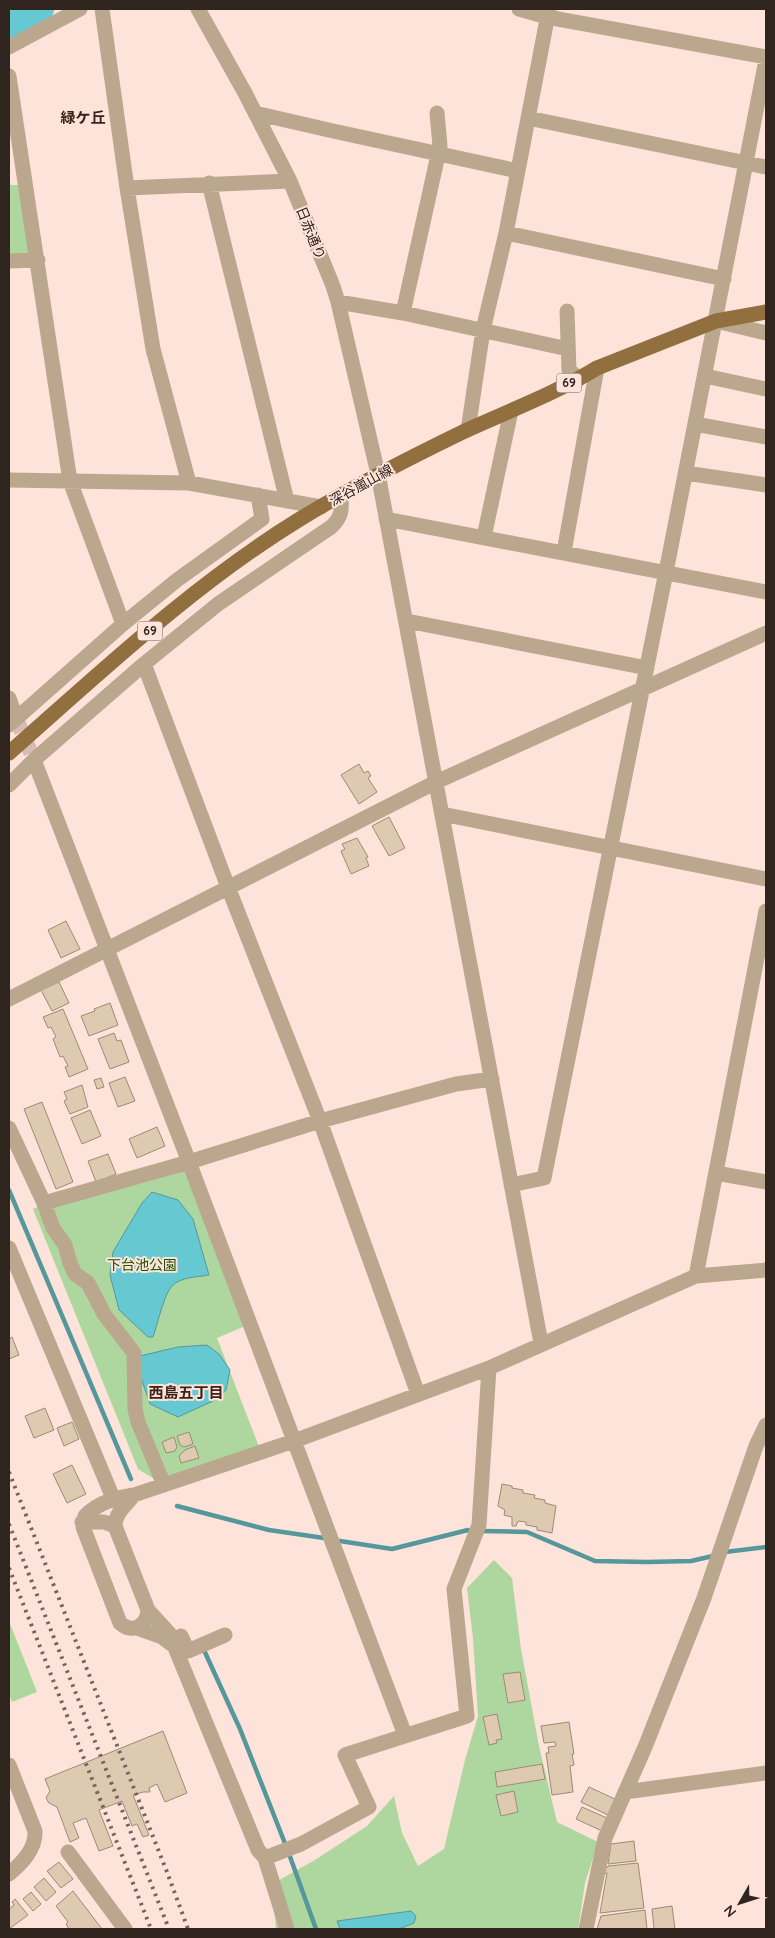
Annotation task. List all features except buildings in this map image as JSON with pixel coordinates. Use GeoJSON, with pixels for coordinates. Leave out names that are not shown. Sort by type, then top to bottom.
{"type":"FeatureCollection","features":[{"type":"Feature","properties":{"kind":"main road","name":"深谷嵐山線"},"geometry":{"type":"LineString","coordinates":[[9,752],[133,644],[224,570],[300,519],[341,495],[378,474],[579,379],[597,368],[716,321],[766,312]]}},
{"type":"Feature","properties":{"kind":"street"},"geometry":{"type":"LineString","coordinates":[[9,46],[80,9]]}},
{"type":"Feature","properties":{"kind":"street"},"geometry":{"type":"LineString","coordinates":[[102,9],[127,188],[154,352],[189,483]]}},
{"type":"Feature","properties":{"kind":"street","name":"日赤通り"},"geometry":{"type":"LineString","coordinates":[[198,9],[290,181],[338,302],[378,474],[541,1344]]}},
{"type":"Feature","properties":{"kind":"street"},"geometry":{"type":"LineString","coordinates":[[511,1185],[544,1178],[686,473],[766,59],[548,13],[519,9]]}},
{"type":"Feature","properties":{"kind":"street"},"geometry":{"type":"LineString","coordinates":[[468,430],[483,330],[506,233],[548,13]]}},
{"type":"Feature","properties":{"kind":"street"},"geometry":{"type":"LineString","coordinates":[[9,76],[70,480],[123,624]]}},
{"type":"Feature","properties":{"kind":"street"},"geometry":{"type":"LineString","coordinates":[[255,113],[518,171]]}},
{"type":"Feature","properties":{"kind":"street"},"geometry":{"type":"LineString","coordinates":[[403,313],[440,146],[437,113]]}},
{"type":"Feature","properties":{"kind":"street"},"geometry":{"type":"LineString","coordinates":[[528,118],[766,167]]}},
{"type":"Feature","properties":{"kind":"street"},"geometry":{"type":"LineString","coordinates":[[127,188],[290,181]]}},
{"type":"Feature","properties":{"kind":"street"},"geometry":{"type":"LineString","coordinates":[[209,183],[287,501]]}},
{"type":"Feature","properties":{"kind":"street"},"geometry":{"type":"LineString","coordinates":[[506,233],[724,278]]}},
{"type":"Feature","properties":{"kind":"street"},"geometry":{"type":"LineString","coordinates":[[9,261],[38,260]]}},
{"type":"Feature","properties":{"kind":"street"},"geometry":{"type":"LineString","coordinates":[[338,302],[403,313],[568,349]]}},
{"type":"Feature","properties":{"kind":"street"},"geometry":{"type":"LineString","coordinates":[[568,311],[569,370],[579,379]]}},
{"type":"Feature","properties":{"kind":"street"},"geometry":{"type":"LineString","coordinates":[[716,321],[766,333]]}},
{"type":"Feature","properties":{"kind":"street"},"geometry":{"type":"LineString","coordinates":[[564,552],[597,368]]}},
{"type":"Feature","properties":{"kind":"street"},"geometry":{"type":"LineString","coordinates":[[705,376],[766,389]]}},
{"type":"Feature","properties":{"kind":"street"},"geometry":{"type":"LineString","coordinates":[[484,537],[511,411]]}},
{"type":"Feature","properties":{"kind":"street"},"geometry":{"type":"LineString","coordinates":[[695,424],[766,437]]}},
{"type":"Feature","properties":{"kind":"street"},"geometry":{"type":"LineString","coordinates":[[686,473],[766,485]]}},
{"type":"Feature","properties":{"kind":"street"},"geometry":{"type":"LineString","coordinates":[[9,480],[189,483],[321,507]]}},
{"type":"Feature","properties":{"kind":"street"},"geometry":{"type":"LineString","coordinates":[[13,721],[123,624],[177,580],[262,519],[258,495]]}},
{"type":"Feature","properties":{"kind":"street"},"geometry":{"type":"LineString","coordinates":[[9,785],[34,760],[144,664],[218,604],[331,527],[339,520],[342,512],[341,495]]}},
{"type":"Feature","properties":{"kind":"street"},"geometry":{"type":"LineString","coordinates":[[386,520],[564,552],[766,592]]}},
{"type":"Feature","properties":{"kind":"street"},"geometry":{"type":"LineString","coordinates":[[406,621],[647,668]]}},
{"type":"Feature","properties":{"kind":"street"},"geometry":{"type":"LineString","coordinates":[[9,999],[436,782],[766,633]]}},
{"type":"Feature","properties":{"kind":"street"},"geometry":{"type":"LineString","coordinates":[[144,664],[228,887],[320,1120],[418,1394]]}},
{"type":"Feature","properties":{"kind":"street"},"geometry":{"type":"LineString","coordinates":[[9,698],[13,721]]}},
{"type":"Feature","properties":{"kind":"street"},"geometry":{"type":"LineString","coordinates":[[34,760],[189,1162],[406,1735]]}},
{"type":"Feature","properties":{"kind":"street"},"geometry":{"type":"LineString","coordinates":[[442,814],[766,879]]}},
{"type":"Feature","properties":{"kind":"street"},"geometry":{"type":"LineString","coordinates":[[696,1276],[762,955],[766,911]]}},
{"type":"Feature","properties":{"kind":"street"},"geometry":{"type":"LineString","coordinates":[[44,1203],[189,1162],[320,1120],[456,1084],[492,1079]]}},
{"type":"Feature","properties":{"kind":"street"},"geometry":{"type":"LineString","coordinates":[[9,1128],[44,1203],[53,1228],[65,1244],[75,1274],[88,1282],[104,1314],[134,1353],[134,1409],[164,1485]]}},
{"type":"Feature","properties":{"kind":"street"},"geometry":{"type":"LineString","coordinates":[[716,1173],[766,1182]]}},
{"type":"Feature","properties":{"kind":"street"},"geometry":{"type":"LineString","coordinates":[[9,1248],[123,1499],[116,1517],[115,1526],[148,1610],[169,1633],[258,1850],[268,1857],[287,1929]]}},
{"type":"Feature","properties":{"kind":"street"},"geometry":{"type":"LineString","coordinates":[[224,1635],[188,1651],[181,1636],[178,1638],[184,1652],[176,1650],[162,1637],[137,1628],[128,1628],[120,1623],[85,1534],[82,1522],[84,1516],[90,1510],[294,1441],[489,1368],[696,1276],[766,1270]]}},
{"type":"Feature","properties":{"kind":"street"},"geometry":{"type":"LineString","coordinates":[[268,1857],[301,1844],[369,1807],[345,1755],[467,1716],[454,1588],[479,1525],[489,1368]]}},
{"type":"Feature","properties":{"kind":"street"},"geometry":{"type":"LineString","coordinates":[[586,1929],[605,1838],[626,1792],[702,1605],[756,1446],[766,1425]]}},
{"type":"Feature","properties":{"kind":"street"},"geometry":{"type":"LineString","coordinates":[[82,1522],[104,1522],[115,1526]]}},
{"type":"Feature","properties":{"kind":"street"},"geometry":{"type":"LineString","coordinates":[[137,1628],[145,1621],[148,1610]]}},
{"type":"Feature","properties":{"kind":"street"},"geometry":{"type":"LineString","coordinates":[[9,1765],[35,1838],[27,1856],[11,1871]]}},
{"type":"Feature","properties":{"kind":"street"},"geometry":{"type":"LineString","coordinates":[[626,1792],[766,1773]]}},
{"type":"Feature","properties":{"kind":"street"},"geometry":{"type":"LineString","coordinates":[[68,1852],[125,1929]]}},
{"type":"Feature","properties":{"kind":"green space"},"geometry":{"type":"Polygon","coordinates":[[[9,185],[21,185],[31,255],[9,256],[9,185]]]}},
{"type":"Feature","properties":{"kind":"green space","name":"下台池公園"},"geometry":{"type":"Polygon","coordinates":[[[189,1162],[250,1324],[217,1338],[261,1452],[164,1485],[138,1469],[33,1209],[51,1201],[189,1162]]]}},
{"type":"Feature","properties":{"kind":"green space"},"geometry":{"type":"Polygon","coordinates":[[[494,1560],[512,1578],[521,1649],[539,1746],[557,1822],[598,1842],[585,1883],[578,1929],[276,1929],[272,1884],[315,1860],[367,1826],[394,1796],[402,1833],[418,1866],[444,1849],[465,1760],[478,1716],[473,1639],[467,1588],[494,1560]]]}},
{"type":"Feature","properties":{"kind":"green space"},"geometry":{"type":"Polygon","coordinates":[[[9,1621],[37,1692],[12,1702],[9,1694],[9,1621]]]}},
{"type":"Feature","properties":{"kind":"water"},"geometry":{"type":"Polygon","coordinates":[[[152,1192],[178,1200],[193,1219],[209,1275],[184,1279],[172,1286],[164,1303],[153,1337],[148,1337],[119,1310],[110,1275],[113,1252],[142,1203],[152,1192]]]}},
{"type":"Feature","properties":{"kind":"water"},"geometry":{"type":"Polygon","coordinates":[[[207,1345],[219,1354],[230,1370],[226,1390],[213,1401],[178,1417],[150,1404],[139,1372],[140,1356],[178,1347],[207,1345]]]}},
{"type":"Feature","properties":{"kind":"water"},"geometry":{"type":"Polygon","coordinates":[[[411,1911],[416,1916],[414,1923],[399,1929],[340,1929],[337,1921],[411,1911]]]}},
{"type":"Feature","properties":{"kind":"waterway"},"geometry":{"type":"LineString","coordinates":[[9,26],[41,9]]}},
{"type":"Feature","properties":{"kind":"waterway"},"geometry":{"type":"LineString","coordinates":[[9,1190],[131,1479]]}},
{"type":"Feature","properties":{"kind":"waterway"},"geometry":{"type":"LineString","coordinates":[[177,1506],[269,1530],[324,1538]]}},
{"type":"Feature","properties":{"kind":"waterway"},"geometry":{"type":"LineString","coordinates":[[340,1541],[392,1549],[468,1530]]}},
{"type":"Feature","properties":{"kind":"waterway"},"geometry":{"type":"LineString","coordinates":[[482,1531],[527,1532],[595,1561],[691,1561],[713,1556]]}},
{"type":"Feature","properties":{"kind":"waterway"},"geometry":{"type":"LineString","coordinates":[[725,1552],[766,1547]]}},
{"type":"Feature","properties":{"kind":"waterway"},"geometry":{"type":"LineString","coordinates":[[203,1648],[240,1729],[288,1851],[316,1929]]}},
{"type":"Feature","properties":{"kind":"tunnel"},"geometry":{"type":"LineString","coordinates":[[16,718],[34,760]]}},
{"type":"Feature","properties":{"kind":"railway"},"geometry":{"type":"LineString","coordinates":[[9,1472],[188,1929]]}},
{"type":"Feature","properties":{"kind":"railway"},"geometry":{"type":"LineString","coordinates":[[9,1524],[169,1929]]}},
{"type":"Feature","properties":{"kind":"railway"},"geometry":{"type":"LineString","coordinates":[[9,1568],[151,1929]]}},
{"type":"Feature","properties":{"kind":"district","name":"緑ケ丘"},"geometry":{"type":"Point","coordinates":[83,118]}},
{"type":"Feature","properties":{"kind":"district","name":"西島五丁目"},"geometry":{"type":"Point","coordinates":[186,1393]}}]}
